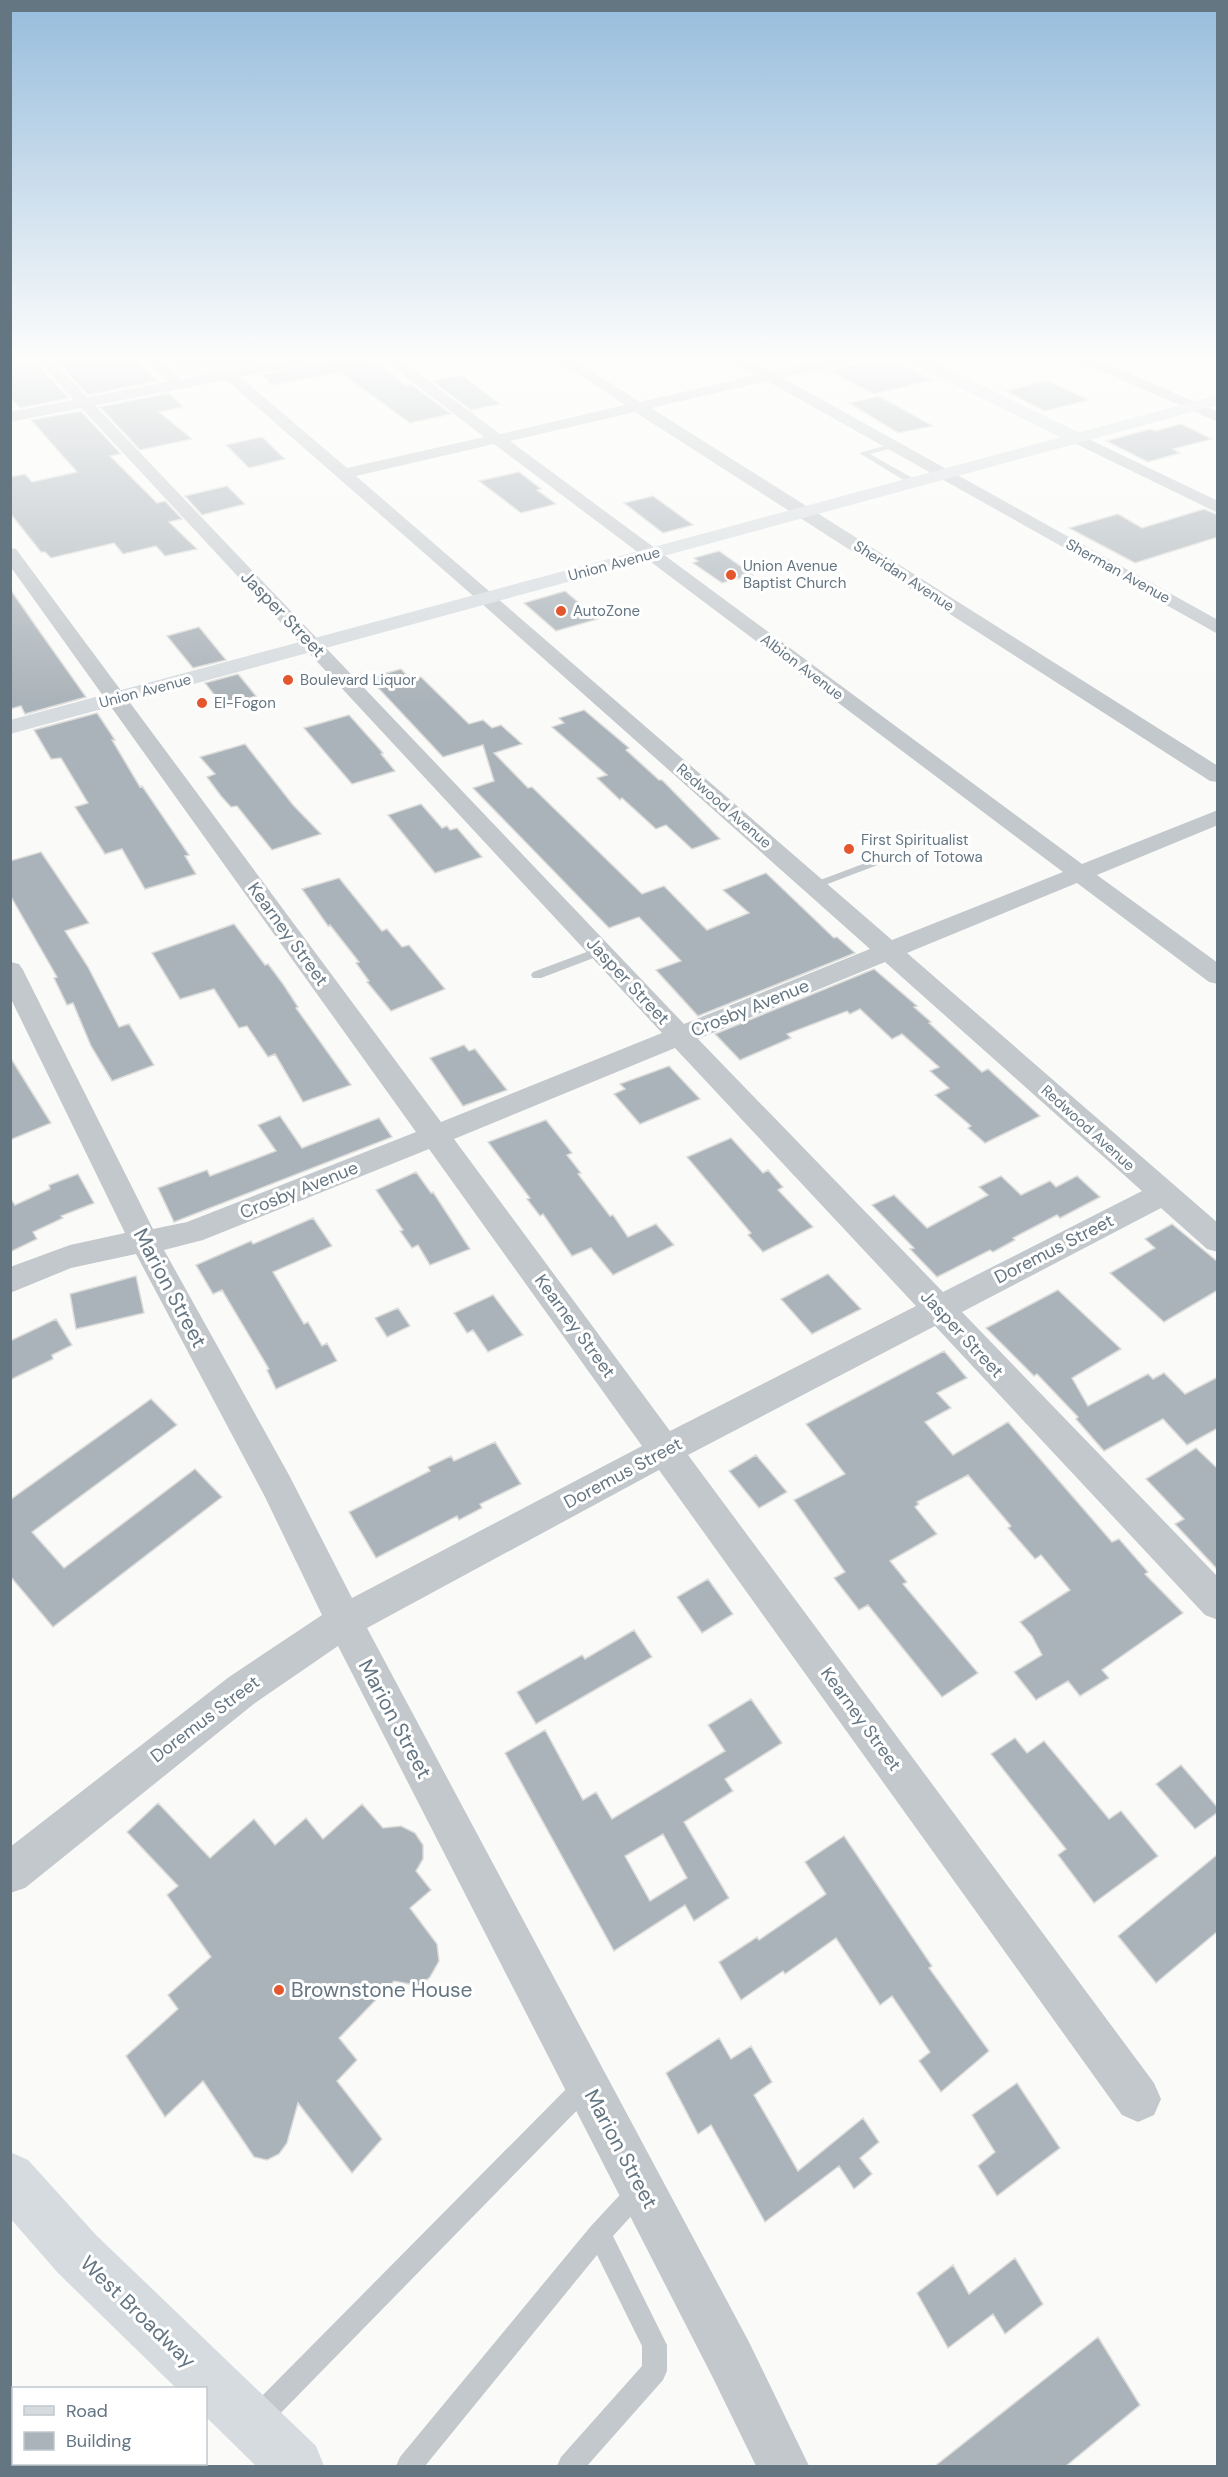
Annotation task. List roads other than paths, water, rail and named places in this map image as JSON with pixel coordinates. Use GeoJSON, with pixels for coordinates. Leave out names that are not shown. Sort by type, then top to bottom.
{"type":"FeatureCollection","features":[{"type":"Feature","properties":{"kind":"main road","name":"Union Avenue"},"geometry":{"type":"LineString","coordinates":[[10,727],[804,512],[907,478],[949,473]]}},
{"type":"Feature","properties":{"kind":"main road","name":"West Broadway"},"geometry":{"type":"LineString","coordinates":[[10,2178],[78,2254],[280,2454]]}},
{"type":"Feature","properties":{"kind":"street","name":"Jasper Street"},"geometry":{"type":"LineString","coordinates":[[150,473],[1218,1603]]}},
{"type":"Feature","properties":{"kind":"street"},"geometry":{"type":"LineString","coordinates":[[344,474],[350,473]]}},
{"type":"Feature","properties":{"kind":"street","name":"Albion Avenue"},"geometry":{"type":"LineString","coordinates":[[544,473],[1218,976]]}},
{"type":"Feature","properties":{"kind":"street","name":"Sheridan Avenue"},"geometry":{"type":"LineString","coordinates":[[742,473],[1218,776]]}},
{"type":"Feature","properties":{"kind":"street"},"geometry":{"type":"LineString","coordinates":[[1146,473],[1218,508]]}},
{"type":"Feature","properties":{"kind":"street","name":"Redwood Avenue"},"geometry":{"type":"LineString","coordinates":[[344,474],[1218,1241]]}},
{"type":"Feature","properties":{"kind":"street","name":"Sherman Avenue"},"geometry":{"type":"LineString","coordinates":[[944,474],[1218,628]]}},
{"type":"Feature","properties":{"kind":"street","name":"Kearney Street"},"geometry":{"type":"LineString","coordinates":[[10,553],[1138,2099]]}},
{"type":"Feature","properties":{"kind":"street","name":"Crosby Avenue"},"geometry":{"type":"LineString","coordinates":[[10,1281],[57,1260],[80,1253],[145,1243],[192,1232],[436,1136],[1218,817]]}},
{"type":"Feature","properties":{"kind":"street","name":"Marion Street"},"geometry":{"type":"LineString","coordinates":[[10,970],[145,1243],[277,1486],[344,1621],[641,2188],[783,2466]]}},
{"type":"Feature","properties":{"kind":"street","name":"Doremus Street"},"geometry":{"type":"LineString","coordinates":[[10,1873],[242,1690],[344,1621],[665,1450],[1162,1194]]}},
{"type":"Feature","properties":{"kind":"lane"},"geometry":{"type":"LineString","coordinates":[[898,473],[907,478]]}},
{"type":"Feature","properties":{"kind":"lane"},"geometry":{"type":"LineString","coordinates":[[813,885],[892,856]]}},
{"type":"Feature","properties":{"kind":"lane"},"geometry":{"type":"LineString","coordinates":[[537,975],[600,951]]}},
{"type":"Feature","properties":{"kind":"lane"},"geometry":{"type":"LineString","coordinates":[[280,2454],[587,2085]]}},
{"type":"Feature","properties":{"kind":"lane"},"geometry":{"type":"LineString","coordinates":[[409,2466],[599,2235],[641,2188]]}},
{"type":"Feature","properties":{"kind":"lane"},"geometry":{"type":"LineString","coordinates":[[570,2466],[654,2371],[655,2345],[599,2235]]}},
{"type":"Feature","properties":{"kind":"place","name":"Union Avenue Baptist Church"},"geometry":{"type":"Point","coordinates":[731,575]}},
{"type":"Feature","properties":{"kind":"place","name":"AutoZone"},"geometry":{"type":"Point","coordinates":[561,611]}},
{"type":"Feature","properties":{"kind":"place","name":"Boulevard Liquor"},"geometry":{"type":"Point","coordinates":[288,680]}},
{"type":"Feature","properties":{"kind":"place","name":"El-Fogon"},"geometry":{"type":"Point","coordinates":[202,703]}},
{"type":"Feature","properties":{"kind":"place","name":"First Spiritualist Church of Totowa"},"geometry":{"type":"Point","coordinates":[849,849]}},
{"type":"Feature","properties":{"kind":"place","name":"Brownstone House"},"geometry":{"type":"Point","coordinates":[279,1990]}}]}
